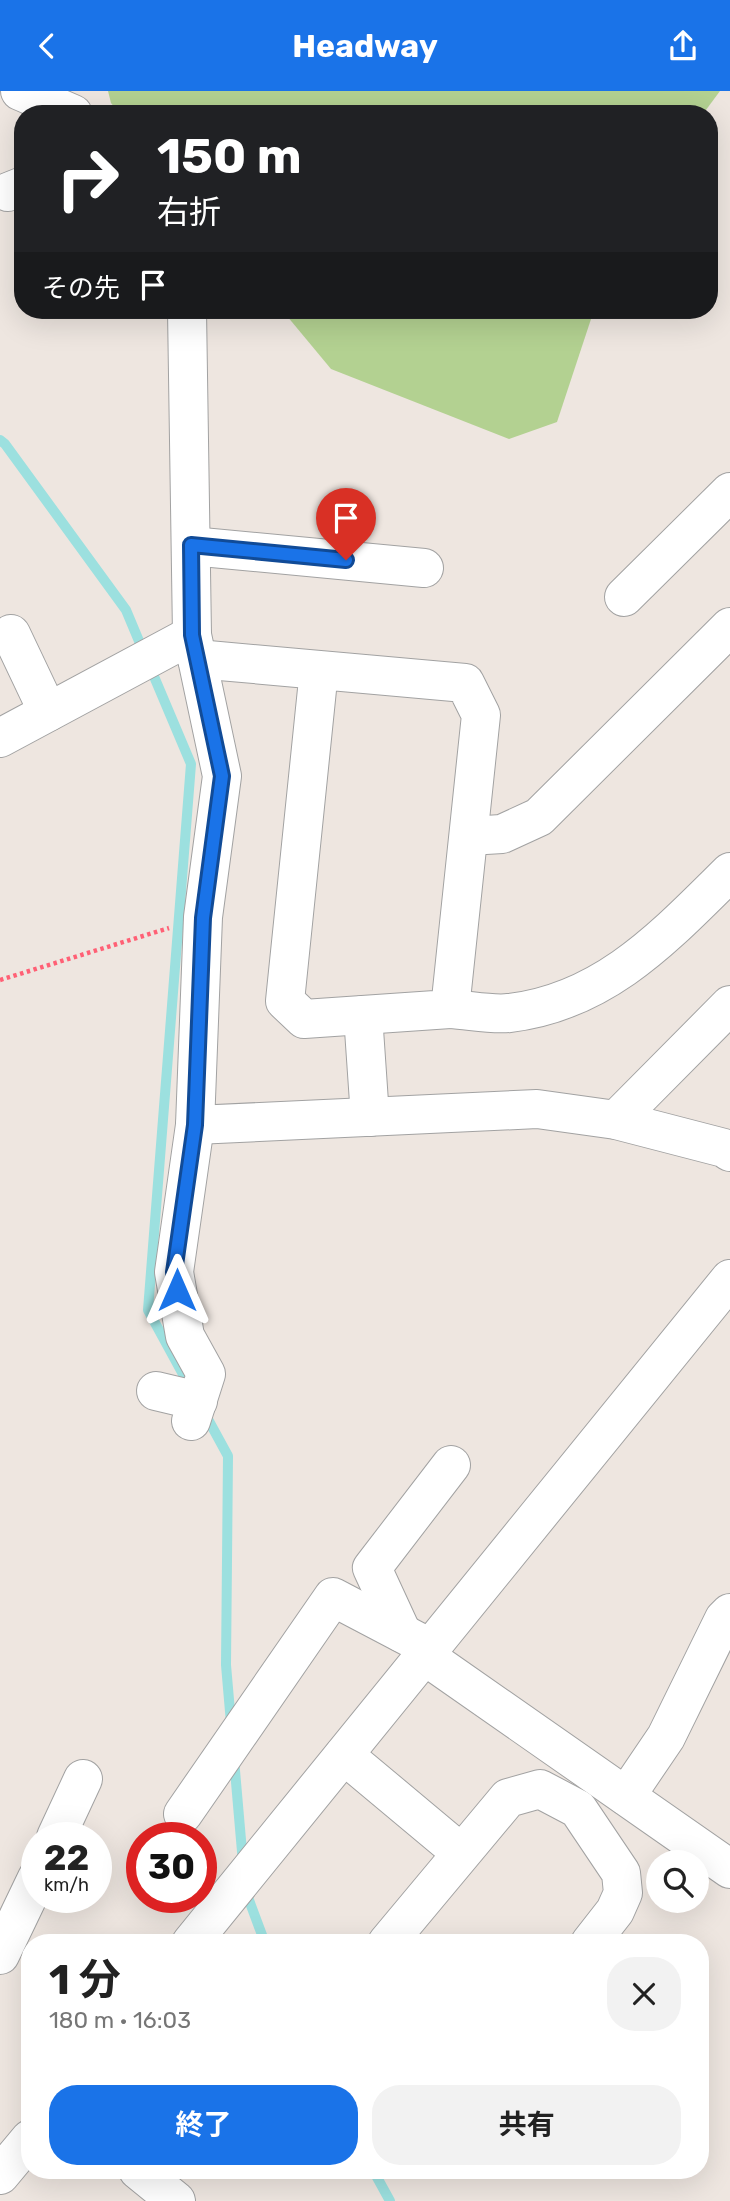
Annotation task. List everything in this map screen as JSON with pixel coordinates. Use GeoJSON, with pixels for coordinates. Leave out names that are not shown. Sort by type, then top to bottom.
{"type":"FeatureCollection","features":[{"type":"Feature","properties":{"kind":"street"},"geometry":{"type":"LineString","coordinates":[[20,91],[52,105]]}},
{"type":"Feature","properties":{"kind":"street"},"geometry":{"type":"LineString","coordinates":[[156,1391],[194,1411],[206,1374],[185,1336],[174,1272],[195,1125],[203,918],[222,776],[195,647],[187,319]]}},
{"type":"Feature","properties":{"kind":"street"},"geometry":{"type":"LineString","coordinates":[[624,597],[730,492]]}},
{"type":"Feature","properties":{"kind":"street"},"geometry":{"type":"LineString","coordinates":[[191,545],[424,568]]}},
{"type":"Feature","properties":{"kind":"street"},"geometry":{"type":"LineString","coordinates":[[468,836],[502,834],[539,817],[730,627]]}},
{"type":"Feature","properties":{"kind":"street"},"geometry":{"type":"LineString","coordinates":[[11,634],[48,712]]}},
{"type":"Feature","properties":{"kind":"street"},"geometry":{"type":"LineString","coordinates":[[0,738],[48,712],[195,647],[319,670],[465,683],[481,715],[450,1009]]}},
{"type":"Feature","properties":{"kind":"street"},"geometry":{"type":"LineString","coordinates":[[319,670],[285,1001],[304,1019],[450,1009],[506,1014],[558,1004],[604,982],[660,941],[730,872]]}},
{"type":"Feature","properties":{"kind":"street"},"geometry":{"type":"LineString","coordinates":[[616,1120],[730,1005]]}},
{"type":"Feature","properties":{"kind":"street"},"geometry":{"type":"LineString","coordinates":[[363,1015],[370,1117]]}},
{"type":"Feature","properties":{"kind":"street"},"geometry":{"type":"LineString","coordinates":[[195,1125],[537,1109],[616,1120],[724,1148],[730,1152]]}},
{"type":"Feature","properties":{"kind":"street"},"geometry":{"type":"LineString","coordinates":[[198,1934],[344,1755],[420,1646],[730,1279]]}},
{"type":"Feature","properties":{"kind":"street"},"geometry":{"type":"LineString","coordinates":[[420,1646],[372,1568],[451,1465]]}},
{"type":"Feature","properties":{"kind":"street"},"geometry":{"type":"LineString","coordinates":[[183,1814],[332,1597],[420,1646],[553,1746],[730,1869]]}},
{"type":"Feature","properties":{"kind":"street"},"geometry":{"type":"LineString","coordinates":[[626,1796],[666,1737],[724,1619],[730,1613]]}},
{"type":"Feature","properties":{"kind":"street"},"geometry":{"type":"LineString","coordinates":[[394,1934],[460,1852],[553,1746]]}},
{"type":"Feature","properties":{"kind":"street"},"geometry":{"type":"LineString","coordinates":[[344,1755],[460,1852]]}},
{"type":"Feature","properties":{"kind":"street"},"geometry":{"type":"LineString","coordinates":[[63,1822],[83,1779]]}},
{"type":"Feature","properties":{"kind":"street"},"geometry":{"type":"LineString","coordinates":[[508,1798],[540,1789],[578,1809],[621,1873],[623,1892],[615,1911],[597,1934]]}},
{"type":"Feature","properties":{"kind":"street"},"geometry":{"type":"LineString","coordinates":[[0,1955],[21,1911]]}},
{"type":"Feature","properties":{"kind":"street"},"geometry":{"type":"LineString","coordinates":[[0,2175],[21,2150]]}},
{"type":"Feature","properties":{"kind":"street"},"geometry":{"type":"LineString","coordinates":[[149,2179],[176,2201]]}},
{"type":"Feature","properties":{"kind":"path"},"geometry":{"type":"LineString","coordinates":[[0,980],[203,918]]}},
{"type":"Feature","properties":{"kind":"green space"},"geometry":{"type":"Polygon","coordinates":[[[108,91],[720,91],[710,105],[111,103],[108,91]]]}},
{"type":"Feature","properties":{"kind":"green space"},"geometry":{"type":"Polygon","coordinates":[[[289,319],[591,319],[557,422],[509,439],[331,369],[289,319]]]}},
{"type":"Feature","properties":{"kind":"waterway"},"geometry":{"type":"LineString","coordinates":[[0,440],[126,610],[144,653]]}},
{"type":"Feature","properties":{"kind":"waterway"},"geometry":{"type":"LineString","coordinates":[[150,667],[191,764],[148,1310],[190,1387]]}},
{"type":"Feature","properties":{"kind":"waterway"},"geometry":{"type":"LineString","coordinates":[[204,1412],[228,1456],[226,1665],[231,1723]]}},
{"type":"Feature","properties":{"kind":"waterway"},"geometry":{"type":"LineString","coordinates":[[234,1759],[243,1863]]}},
{"type":"Feature","properties":{"kind":"waterway"},"geometry":{"type":"LineString","coordinates":[[246,1892],[262,1934]]}},
{"type":"Feature","properties":{"kind":"waterway"},"geometry":{"type":"LineString","coordinates":[[378,2179],[390,2201]]}},
{"type":"Feature","properties":{"kind":"route"},"geometry":{"type":"LineString","coordinates":[[177,1290],[174,1272],[195,1125],[203,918],[222,776],[192,635],[191,545],[346,560]]}}]}
